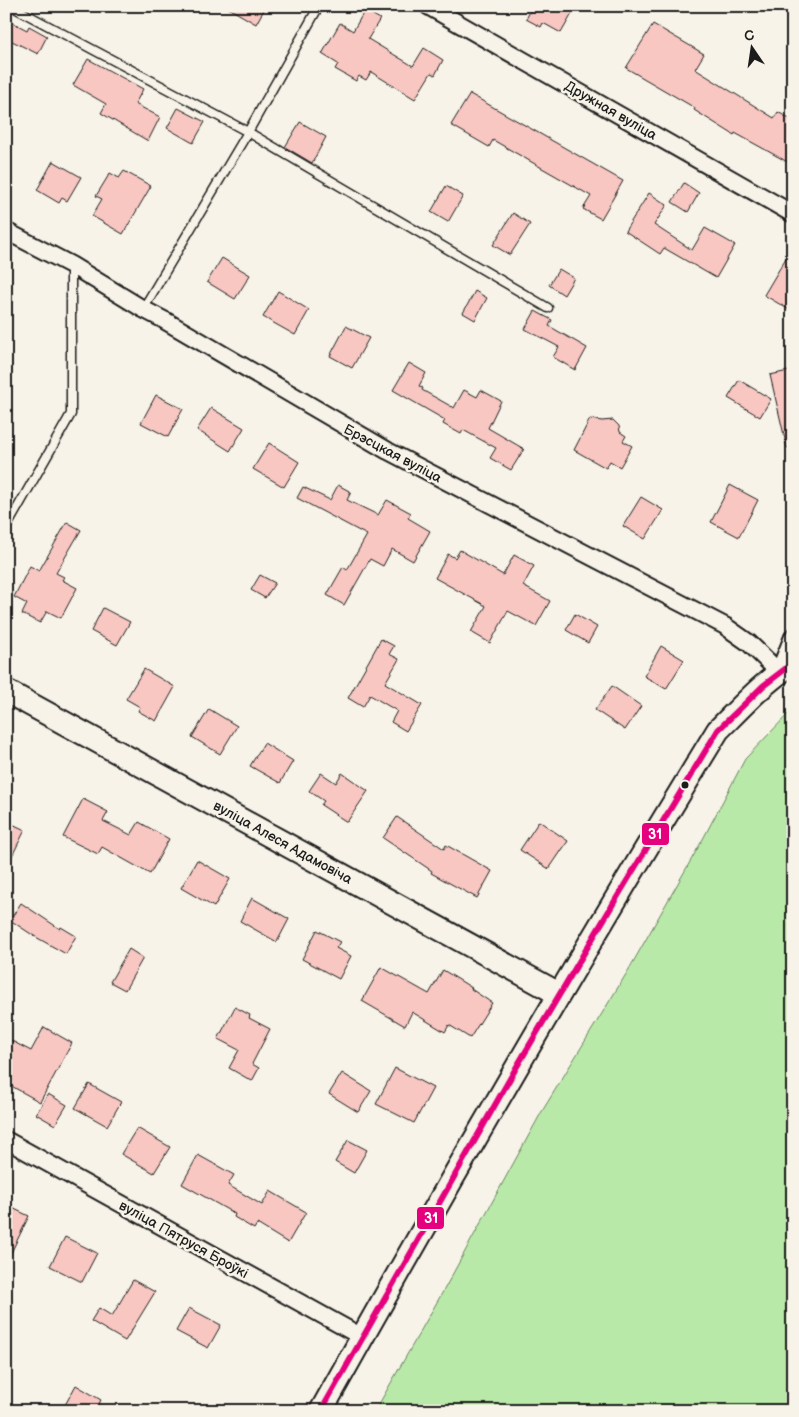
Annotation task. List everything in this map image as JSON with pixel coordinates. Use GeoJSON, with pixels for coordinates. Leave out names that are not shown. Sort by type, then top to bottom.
{"type":"FeatureCollection","features":[{"type":"Feature","properties":{"kind":"main road"},"geometry":{"type":"LineString","coordinates":[[321,1411],[559,994],[718,730],[745,703],[786,668]]}},
{"type":"Feature","properties":{"kind":"main road","name":"вуліца Алеся Адамовіча"},"geometry":{"type":"LineString","coordinates":[[6,691],[559,994]]}},
{"type":"Feature","properties":{"kind":"street","name":"Дружная вуліца"},"geometry":{"type":"LineString","coordinates":[[428,6],[793,214]]}},
{"type":"Feature","properties":{"kind":"street","name":"Брэсцкая вуліца"},"geometry":{"type":"LineString","coordinates":[[6,231],[71,265],[142,309],[388,451],[725,626],[786,668]]}},
{"type":"Feature","properties":{"kind":"street"},"geometry":{"type":"LineString","coordinates":[[786,668],[793,637]]}},
{"type":"Feature","properties":{"kind":"street","name":"вуліца Пятруся Броўкі"},"geometry":{"type":"LineString","coordinates":[[6,1140],[362,1337]]}},
{"type":"Feature","properties":{"kind":"lane"},"geometry":{"type":"LineString","coordinates":[[11,6],[248,132],[548,308]]}},
{"type":"Feature","properties":{"kind":"lane"},"geometry":{"type":"LineString","coordinates":[[142,309],[248,132],[318,6]]}},
{"type":"Feature","properties":{"kind":"lane"},"geometry":{"type":"LineString","coordinates":[[6,528],[72,414],[71,265]]}},
{"type":"Feature","properties":{"kind":"green space"},"geometry":{"type":"Polygon","coordinates":[[[793,709],[793,1411],[375,1411],[541,1113],[628,971],[703,839],[745,759],[793,709]]]}},
{"type":"Feature","properties":{"kind":"building"},"geometry":{"type":"Polygon","coordinates":[[[225,6],[266,6],[256,24],[225,6]]]}},
{"type":"Feature","properties":{"kind":"building"},"geometry":{"type":"Polygon","coordinates":[[[533,6],[563,6],[573,12],[561,33],[543,23],[541,27],[526,19],[533,6]]]}},
{"type":"Feature","properties":{"kind":"building"},"geometry":{"type":"Polygon","coordinates":[[[365,10],[380,19],[368,39],[413,66],[424,48],[443,60],[435,75],[431,73],[415,99],[371,72],[366,80],[359,76],[356,81],[335,69],[338,64],[322,54],[340,23],[353,31],[365,10]]]}},
{"type":"Feature","properties":{"kind":"building"},"geometry":{"type":"Polygon","coordinates":[[[6,19],[27,30],[29,26],[47,36],[38,54],[6,38],[6,19]]]}},
{"type":"Feature","properties":{"kind":"building"},"geometry":{"type":"Polygon","coordinates":[[[653,24],[704,54],[695,69],[774,118],[778,112],[793,121],[793,165],[735,133],[734,135],[694,110],[695,108],[626,68],[653,24]]]}},
{"type":"Feature","properties":{"kind":"building"},"geometry":{"type":"Polygon","coordinates":[[[88,59],[143,89],[135,104],[160,117],[148,141],[101,113],[106,104],[73,85],[88,59]]]}},
{"type":"Feature","properties":{"kind":"building"},"geometry":{"type":"Polygon","coordinates":[[[470,94],[623,181],[601,219],[583,209],[591,196],[493,140],[489,147],[451,125],[470,94]]]}},
{"type":"Feature","properties":{"kind":"building"},"geometry":{"type":"Polygon","coordinates":[[[178,108],[205,122],[193,143],[167,128],[178,108]]]}},
{"type":"Feature","properties":{"kind":"building"},"geometry":{"type":"Polygon","coordinates":[[[300,122],[326,137],[312,163],[285,147],[300,122]]]}},
{"type":"Feature","properties":{"kind":"building"},"geometry":{"type":"Polygon","coordinates":[[[53,161],[81,177],[67,201],[62,198],[59,203],[37,190],[53,161]]]}},
{"type":"Feature","properties":{"kind":"building"},"geometry":{"type":"Polygon","coordinates":[[[124,171],[151,186],[123,234],[92,216],[102,199],[96,196],[110,173],[119,178],[124,171]]]}},
{"type":"Feature","properties":{"kind":"building"},"geometry":{"type":"Polygon","coordinates":[[[684,183],[699,193],[688,212],[672,202],[684,183]]]}},
{"type":"Feature","properties":{"kind":"building"},"geometry":{"type":"Polygon","coordinates":[[[446,186],[463,196],[448,222],[431,212],[446,186]]]}},
{"type":"Feature","properties":{"kind":"building"},"geometry":{"type":"Polygon","coordinates":[[[649,193],[667,205],[654,225],[692,250],[705,228],[735,245],[716,278],[664,248],[660,254],[625,231],[649,193]]]}},
{"type":"Feature","properties":{"kind":"building"},"geometry":{"type":"Polygon","coordinates":[[[513,213],[530,224],[510,255],[493,245],[513,213]]]}},
{"type":"Feature","properties":{"kind":"building"},"geometry":{"type":"Polygon","coordinates":[[[793,246],[793,312],[764,295],[793,246]]]}},
{"type":"Feature","properties":{"kind":"building"},"geometry":{"type":"Polygon","coordinates":[[[222,258],[250,275],[235,299],[207,282],[222,258]]]}},
{"type":"Feature","properties":{"kind":"building"},"geometry":{"type":"Polygon","coordinates":[[[559,269],[574,278],[564,295],[549,285],[559,269]]]}},
{"type":"Feature","properties":{"kind":"building"},"geometry":{"type":"Polygon","coordinates":[[[278,291],[309,310],[295,335],[263,317],[278,291]]]}},
{"type":"Feature","properties":{"kind":"building"},"geometry":{"type":"Polygon","coordinates":[[[475,291],[487,298],[475,320],[463,313],[475,291]]]}},
{"type":"Feature","properties":{"kind":"building"},"geometry":{"type":"Polygon","coordinates":[[[535,311],[552,320],[549,326],[587,348],[575,370],[553,357],[559,347],[525,329],[535,311]]]}},
{"type":"Feature","properties":{"kind":"building"},"geometry":{"type":"Polygon","coordinates":[[[346,326],[369,338],[352,368],[330,356],[346,326]]]}},
{"type":"Feature","properties":{"kind":"building"},"geometry":{"type":"Polygon","coordinates":[[[409,363],[426,373],[419,386],[423,388],[422,390],[454,408],[464,390],[477,397],[481,390],[501,401],[488,428],[524,449],[511,470],[490,458],[496,448],[463,430],[461,434],[443,424],[445,420],[393,390],[409,363]]]}},
{"type":"Feature","properties":{"kind":"building"},"geometry":{"type":"Polygon","coordinates":[[[793,370],[793,447],[787,448],[770,375],[793,370]]]}},
{"type":"Feature","properties":{"kind":"building"},"geometry":{"type":"Polygon","coordinates":[[[739,380],[771,399],[760,417],[728,398],[739,380]]]}},
{"type":"Feature","properties":{"kind":"building"},"geometry":{"type":"Polygon","coordinates":[[[156,395],[183,409],[168,437],[141,423],[156,395]]]}},
{"type":"Feature","properties":{"kind":"building"},"geometry":{"type":"Polygon","coordinates":[[[211,408],[244,428],[230,451],[197,430],[211,408]]]}},
{"type":"Feature","properties":{"kind":"building"},"geometry":{"type":"Polygon","coordinates":[[[590,419],[613,420],[619,426],[620,432],[626,436],[623,441],[632,446],[620,467],[610,461],[606,468],[574,450],[590,419]]]}},
{"type":"Feature","properties":{"kind":"building"},"geometry":{"type":"Polygon","coordinates":[[[269,443],[299,462],[284,487],[253,469],[269,443]]]}},
{"type":"Feature","properties":{"kind":"building"},"geometry":{"type":"Polygon","coordinates":[[[338,485],[351,492],[347,500],[378,515],[387,500],[411,513],[408,518],[430,531],[413,561],[392,549],[383,566],[370,559],[344,605],[327,595],[343,567],[347,570],[367,535],[297,498],[303,487],[330,500],[338,485]]]}},
{"type":"Feature","properties":{"kind":"building"},"geometry":{"type":"Polygon","coordinates":[[[730,485],[758,500],[739,537],[711,522],[730,485]]]}},
{"type":"Feature","properties":{"kind":"building"},"geometry":{"type":"Polygon","coordinates":[[[641,497],[663,510],[645,539],[623,526],[641,497]]]}},
{"type":"Feature","properties":{"kind":"building"},"geometry":{"type":"Polygon","coordinates":[[[67,522],[81,530],[56,573],[64,577],[62,580],[77,588],[61,618],[47,611],[40,623],[22,614],[27,604],[14,597],[30,566],[39,571],[67,522]]]}},
{"type":"Feature","properties":{"kind":"building"},"geometry":{"type":"Polygon","coordinates":[[[460,550],[503,575],[514,555],[534,566],[523,586],[550,601],[536,626],[508,611],[490,643],[471,632],[486,606],[435,578],[448,554],[455,558],[460,550]]]}},
{"type":"Feature","properties":{"kind":"building"},"geometry":{"type":"Polygon","coordinates":[[[260,575],[275,583],[265,598],[251,590],[260,575]]]}},
{"type":"Feature","properties":{"kind":"building"},"geometry":{"type":"Polygon","coordinates":[[[103,608],[130,622],[117,645],[91,631],[103,608]]]}},
{"type":"Feature","properties":{"kind":"building"},"geometry":{"type":"Polygon","coordinates":[[[575,614],[597,627],[588,643],[566,630],[575,614]]]}},
{"type":"Feature","properties":{"kind":"building"},"geometry":{"type":"Polygon","coordinates":[[[381,639],[394,646],[389,654],[399,659],[385,683],[422,705],[406,731],[391,722],[397,711],[370,695],[363,707],[348,698],[381,639]]]}},
{"type":"Feature","properties":{"kind":"building"},"geometry":{"type":"Polygon","coordinates":[[[661,646],[684,660],[666,689],[644,676],[661,646]]]}},
{"type":"Feature","properties":{"kind":"building"},"geometry":{"type":"Polygon","coordinates":[[[144,669],[175,687],[156,721],[138,711],[140,707],[126,699],[144,669]]]}},
{"type":"Feature","properties":{"kind":"building"},"geometry":{"type":"Polygon","coordinates":[[[612,686],[641,706],[625,730],[595,710],[612,686]]]}},
{"type":"Feature","properties":{"kind":"building"},"geometry":{"type":"Polygon","coordinates":[[[209,709],[237,726],[220,754],[192,737],[209,709]]]}},
{"type":"Feature","properties":{"kind":"building"},"geometry":{"type":"Polygon","coordinates":[[[264,743],[293,761],[280,783],[250,766],[264,743]]]}},
{"type":"Feature","properties":{"kind":"building"},"geometry":{"type":"Polygon","coordinates":[[[321,773],[336,783],[342,773],[368,791],[347,822],[321,805],[324,801],[309,791],[321,773]]]}},
{"type":"Feature","properties":{"kind":"building"},"geometry":{"type":"Polygon","coordinates":[[[83,799],[108,812],[103,821],[131,835],[139,822],[169,839],[150,874],[102,847],[98,854],[63,837],[83,799]]]}},
{"type":"Feature","properties":{"kind":"building"},"geometry":{"type":"Polygon","coordinates":[[[397,817],[444,849],[446,845],[492,871],[477,898],[431,873],[432,871],[383,838],[397,817]]]}},
{"type":"Feature","properties":{"kind":"building"},"geometry":{"type":"Polygon","coordinates":[[[6,821],[25,830],[6,868],[6,821]]]}},
{"type":"Feature","properties":{"kind":"building"},"geometry":{"type":"Polygon","coordinates":[[[539,821],[568,841],[549,869],[520,850],[539,821]]]}},
{"type":"Feature","properties":{"kind":"building"},"geometry":{"type":"Polygon","coordinates":[[[197,860],[230,879],[214,907],[181,888],[197,860]]]}},
{"type":"Feature","properties":{"kind":"building"},"geometry":{"type":"Polygon","coordinates":[[[252,898],[289,919],[277,942],[240,921],[252,898]]]}},
{"type":"Feature","properties":{"kind":"building"},"geometry":{"type":"Polygon","coordinates":[[[21,903],[60,929],[61,927],[76,936],[66,954],[10,920],[21,903]]]}},
{"type":"Feature","properties":{"kind":"building"},"geometry":{"type":"Polygon","coordinates":[[[317,930],[340,942],[336,948],[351,956],[339,979],[302,959],[317,930]]]}},
{"type":"Feature","properties":{"kind":"building"},"geometry":{"type":"Polygon","coordinates":[[[129,949],[143,958],[125,990],[110,982],[129,949]]]}},
{"type":"Feature","properties":{"kind":"building"},"geometry":{"type":"Polygon","coordinates":[[[381,967],[429,994],[443,970],[492,1003],[470,1038],[449,1025],[445,1032],[412,1012],[405,1026],[362,1001],[381,967]]]}},
{"type":"Feature","properties":{"kind":"building"},"geometry":{"type":"Polygon","coordinates":[[[235,1007],[250,1015],[249,1018],[270,1029],[252,1064],[259,1068],[252,1081],[229,1068],[239,1050],[218,1039],[235,1007]]]}},
{"type":"Feature","properties":{"kind":"building"},"geometry":{"type":"Polygon","coordinates":[[[44,1027],[72,1043],[40,1102],[6,1083],[6,1038],[31,1051],[44,1027]]]}},
{"type":"Feature","properties":{"kind":"building"},"geometry":{"type":"Polygon","coordinates":[[[395,1068],[433,1088],[414,1123],[376,1104],[395,1068]]]}},
{"type":"Feature","properties":{"kind":"building"},"geometry":{"type":"Polygon","coordinates":[[[342,1073],[371,1091],[358,1112],[329,1094],[342,1073]]]}},
{"type":"Feature","properties":{"kind":"building"},"geometry":{"type":"Polygon","coordinates":[[[89,1084],[121,1102],[107,1126],[75,1108],[89,1084]]]}},
{"type":"Feature","properties":{"kind":"building"},"geometry":{"type":"Polygon","coordinates":[[[48,1094],[67,1105],[55,1125],[36,1114],[48,1094]]]}},
{"type":"Feature","properties":{"kind":"building"},"geometry":{"type":"Polygon","coordinates":[[[137,1128],[170,1147],[154,1173],[121,1154],[137,1128]]]}},
{"type":"Feature","properties":{"kind":"building"},"geometry":{"type":"Polygon","coordinates":[[[348,1140],[367,1150],[354,1173],[335,1162],[348,1140]]]}},
{"type":"Feature","properties":{"kind":"building"},"geometry":{"type":"Polygon","coordinates":[[[198,1155],[234,1175],[228,1185],[262,1205],[270,1191],[306,1212],[288,1243],[257,1224],[254,1229],[234,1217],[235,1214],[182,1184],[198,1155]]]}},
{"type":"Feature","properties":{"kind":"building"},"geometry":{"type":"Polygon","coordinates":[[[6,1205],[29,1216],[6,1263],[6,1205]]]}},
{"type":"Feature","properties":{"kind":"building"},"geometry":{"type":"Polygon","coordinates":[[[65,1237],[97,1253],[82,1282],[50,1266],[65,1237]]]}},
{"type":"Feature","properties":{"kind":"building"},"geometry":{"type":"Polygon","coordinates":[[[133,1280],[155,1292],[125,1341],[91,1321],[99,1308],[112,1316],[133,1280]]]}},
{"type":"Feature","properties":{"kind":"building"},"geometry":{"type":"Polygon","coordinates":[[[189,1308],[221,1325],[208,1348],[176,1331],[189,1308]]]}},
{"type":"Feature","properties":{"kind":"building"},"geometry":{"type":"Polygon","coordinates":[[[76,1385],[101,1400],[95,1411],[75,1411],[65,1405],[76,1385]]]}},
{"type":"Feature","properties":{"kind":"transit line","name":"31"},"geometry":{"type":"LineString","coordinates":[[321,1411],[516,1068],[718,730],[763,686],[793,663]]}}]}
